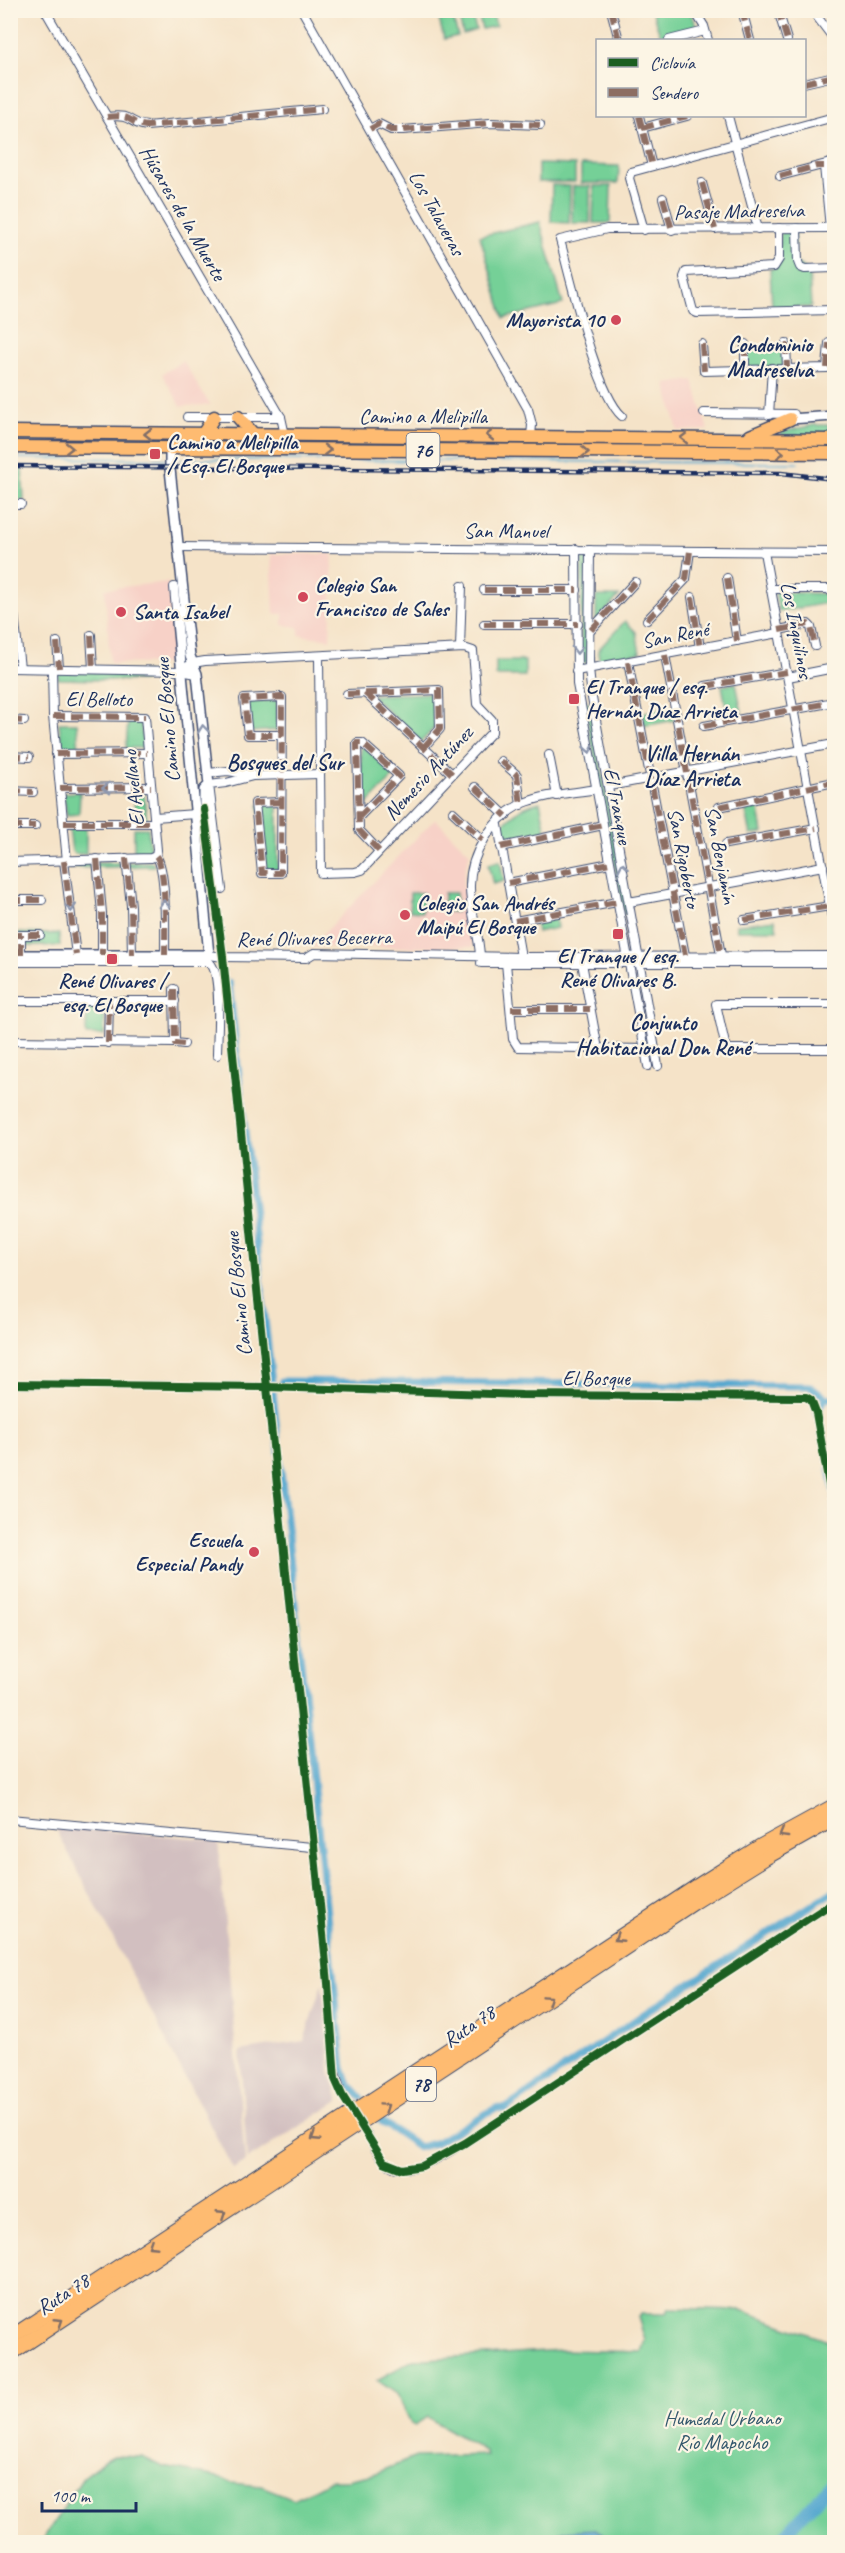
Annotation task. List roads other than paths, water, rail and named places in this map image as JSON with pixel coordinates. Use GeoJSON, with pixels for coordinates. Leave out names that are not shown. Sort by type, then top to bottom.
{"type":"FeatureCollection","features":[{"type":"Feature","properties":{"kind":"highway","name":"Ruta 78"},"geometry":{"type":"LineString","coordinates":[[10,2338],[702,1883],[761,1846],[834,1806]]}},
{"type":"Feature","properties":{"kind":"highway","name":"Ruta 78"},"geometry":{"type":"LineString","coordinates":[[10,2354],[696,1901],[834,1819]]}},
{"type":"Feature","properties":{"kind":"main road"},"geometry":{"type":"LineString","coordinates":[[767,429],[769,415]]}},
{"type":"Feature","properties":{"kind":"main road"},"geometry":{"type":"LineString","coordinates":[[203,434],[214,417]]}},
{"type":"Feature","properties":{"kind":"main road"},"geometry":{"type":"LineString","coordinates":[[237,417],[254,435]]}},
{"type":"Feature","properties":{"kind":"main road"},"geometry":{"type":"LineString","coordinates":[[742,439],[790,419]]}},
{"type":"Feature","properties":{"kind":"main road","name":"Camino a Melipilla"},"geometry":{"type":"LineString","coordinates":[[10,432],[834,440]]}},
{"type":"Feature","properties":{"kind":"main road"},"geometry":{"type":"LineString","coordinates":[[530,451],[531,436]]}},
{"type":"Feature","properties":{"kind":"main road"},"geometry":{"type":"LineString","coordinates":[[549,436],[549,452]]}},
{"type":"Feature","properties":{"kind":"main road","name":"Camino a Melipilla"},"geometry":{"type":"LineString","coordinates":[[10,447],[170,456],[530,451],[834,453]]}},
{"type":"Feature","properties":{"kind":"street","name":"Húsares de la Muerte"},"geometry":{"type":"LineString","coordinates":[[45,10],[281,417],[285,435]]}},
{"type":"Feature","properties":{"kind":"street","name":"Los Talaveras"},"geometry":{"type":"LineString","coordinates":[[303,10],[528,409],[532,425],[531,436]]}},
{"type":"Feature","properties":{"kind":"street"},"geometry":{"type":"LineString","coordinates":[[611,10],[619,39]]}},
{"type":"Feature","properties":{"kind":"street"},"geometry":{"type":"LineString","coordinates":[[694,10],[708,39]]}},
{"type":"Feature","properties":{"kind":"street"},"geometry":{"type":"LineString","coordinates":[[742,10],[750,39]]}},
{"type":"Feature","properties":{"kind":"street"},"geometry":{"type":"LineString","coordinates":[[778,10],[787,39]]}},
{"type":"Feature","properties":{"kind":"street"},"geometry":{"type":"LineString","coordinates":[[812,10],[834,39]]}},
{"type":"Feature","properties":{"kind":"street"},"geometry":{"type":"LineString","coordinates":[[673,39],[705,31]]}},
{"type":"Feature","properties":{"kind":"street"},"geometry":{"type":"LineString","coordinates":[[806,83],[834,76]]}},
{"type":"Feature","properties":{"kind":"street"},"geometry":{"type":"LineString","coordinates":[[107,117],[123,115],[140,125],[147,126],[322,109]]}},
{"type":"Feature","properties":{"kind":"street"},"geometry":{"type":"LineString","coordinates":[[639,117],[652,166]]}},
{"type":"Feature","properties":{"kind":"street"},"geometry":{"type":"LineString","coordinates":[[642,128],[683,117]]}},
{"type":"Feature","properties":{"kind":"street"},"geometry":{"type":"LineString","coordinates":[[728,117],[758,229]]}},
{"type":"Feature","properties":{"kind":"street"},"geometry":{"type":"LineString","coordinates":[[644,230],[628,176],[631,172],[834,117]]}},
{"type":"Feature","properties":{"kind":"street"},"geometry":{"type":"LineString","coordinates":[[370,129],[379,124],[391,130],[489,123],[540,125]]}},
{"type":"Feature","properties":{"kind":"street"},"geometry":{"type":"LineString","coordinates":[[780,176],[834,162]]}},
{"type":"Feature","properties":{"kind":"street"},"geometry":{"type":"LineString","coordinates":[[824,166],[832,228]]}},
{"type":"Feature","properties":{"kind":"street"},"geometry":{"type":"LineString","coordinates":[[702,183],[715,230]]}},
{"type":"Feature","properties":{"kind":"street"},"geometry":{"type":"LineString","coordinates":[[663,198],[672,230]]}},
{"type":"Feature","properties":{"kind":"street"},"geometry":{"type":"LineString","coordinates":[[779,228],[778,262],[774,267],[687,272],[684,278],[693,309],[696,312],[834,310]]}},
{"type":"Feature","properties":{"kind":"street"},"geometry":{"type":"LineString","coordinates":[[797,228],[800,267],[805,269],[834,268]]}},
{"type":"Feature","properties":{"kind":"street","name":"Pasaje Madreselva"},"geometry":{"type":"LineString","coordinates":[[622,416],[602,388],[560,240],[607,229],[832,228]]}},
{"type":"Feature","properties":{"kind":"street"},"geometry":{"type":"LineString","coordinates":[[786,343],[787,368]]}},
{"type":"Feature","properties":{"kind":"street"},"geometry":{"type":"LineString","coordinates":[[702,344],[705,370],[827,368],[829,343]]}},
{"type":"Feature","properties":{"kind":"street"},"geometry":{"type":"LineString","coordinates":[[745,344],[745,369]]}},
{"type":"Feature","properties":{"kind":"street"},"geometry":{"type":"LineString","coordinates":[[769,415],[772,368]]}},
{"type":"Feature","properties":{"kind":"street"},"geometry":{"type":"LineString","coordinates":[[704,413],[834,416]]}},
{"type":"Feature","properties":{"kind":"street"},"geometry":{"type":"LineString","coordinates":[[769,415],[790,419],[817,416]]}},
{"type":"Feature","properties":{"kind":"street"},"geometry":{"type":"LineString","coordinates":[[187,417],[281,417]]}},
{"type":"Feature","properties":{"kind":"street","name":"Camino El Bosque"},"geometry":{"type":"LineString","coordinates":[[170,456],[190,656],[197,674],[222,889]]}},
{"type":"Feature","properties":{"kind":"street"},"geometry":{"type":"LineString","coordinates":[[10,504],[21,504]]}},
{"type":"Feature","properties":{"kind":"street","name":"San Manuel"},"geometry":{"type":"LineString","coordinates":[[178,547],[834,552]]}},
{"type":"Feature","properties":{"kind":"street","name":"El Tranque"},"geometry":{"type":"LineString","coordinates":[[576,549],[578,624],[576,671],[580,700],[648,1066]]}},
{"type":"Feature","properties":{"kind":"street","name":"El Tranque"},"geometry":{"type":"LineString","coordinates":[[590,550],[589,669],[592,698],[658,1066]]}},
{"type":"Feature","properties":{"kind":"street"},"geometry":{"type":"LineString","coordinates":[[647,620],[686,579],[690,551]]}},
{"type":"Feature","properties":{"kind":"street","name":"Los Inquilinos"},"geometry":{"type":"LineString","coordinates":[[764,552],[834,928]]}},
{"type":"Feature","properties":{"kind":"street"},"geometry":{"type":"LineString","coordinates":[[727,578],[737,641]]}},
{"type":"Feature","properties":{"kind":"street"},"geometry":{"type":"LineString","coordinates":[[591,630],[635,582]]}},
{"type":"Feature","properties":{"kind":"street"},"geometry":{"type":"LineString","coordinates":[[11,583],[13,624],[20,668]]}},
{"type":"Feature","properties":{"kind":"street"},"geometry":{"type":"LineString","coordinates":[[180,671],[194,663],[460,648],[462,586]]}},
{"type":"Feature","properties":{"kind":"street","name":"Camino El Bosque"},"geometry":{"type":"LineString","coordinates":[[174,587],[180,671],[209,955]]}},
{"type":"Feature","properties":{"kind":"street"},"geometry":{"type":"LineString","coordinates":[[771,589],[834,592]]}},
{"type":"Feature","properties":{"kind":"street"},"geometry":{"type":"LineString","coordinates":[[484,590],[577,590]]}},
{"type":"Feature","properties":{"kind":"street"},"geometry":{"type":"LineString","coordinates":[[692,597],[700,648]]}},
{"type":"Feature","properties":{"kind":"street","name":"Camino El Bosque"},"geometry":{"type":"LineString","coordinates":[[177,622],[184,606]]}},
{"type":"Feature","properties":{"kind":"street"},"geometry":{"type":"LineString","coordinates":[[484,624],[578,624]]}},
{"type":"Feature","properties":{"kind":"street","name":"San René"},"geometry":{"type":"LineString","coordinates":[[576,671],[737,641],[808,624],[811,627],[815,646]]}},
{"type":"Feature","properties":{"kind":"street"},"geometry":{"type":"LineString","coordinates":[[92,635],[93,669]]}},
{"type":"Feature","properties":{"kind":"street"},"geometry":{"type":"LineString","coordinates":[[57,642],[53,717],[64,823],[65,861],[76,955]]}},
{"type":"Feature","properties":{"kind":"street","name":"Nemesio Antúnez"},"geometry":{"type":"LineString","coordinates":[[319,774],[321,873],[359,871],[494,729],[492,720],[477,704],[474,655],[471,649],[460,648]]}},
{"type":"Feature","properties":{"kind":"street","name":"San Benjamín"},"geometry":{"type":"LineString","coordinates":[[665,655],[721,955]]}},
{"type":"Feature","properties":{"kind":"street"},"geometry":{"type":"LineString","coordinates":[[207,772],[234,772],[254,776],[319,774],[319,656]]}},
{"type":"Feature","properties":{"kind":"street","name":"San Rigoberto"},"geometry":{"type":"LineString","coordinates":[[628,662],[685,956]]}},
{"type":"Feature","properties":{"kind":"street"},"geometry":{"type":"LineString","coordinates":[[10,668],[180,671],[197,674]]}},
{"type":"Feature","properties":{"kind":"street"},"geometry":{"type":"LineString","coordinates":[[705,686],[834,668]]}},
{"type":"Feature","properties":{"kind":"street"},"geometry":{"type":"LineString","coordinates":[[347,694],[439,690],[441,729],[423,748]]}},
{"type":"Feature","properties":{"kind":"street"},"geometry":{"type":"LineString","coordinates":[[365,693],[452,774]]}},
{"type":"Feature","properties":{"kind":"street"},"geometry":{"type":"LineString","coordinates":[[281,802],[255,803],[262,873],[281,873],[281,802],[281,776],[282,735],[282,697],[244,699],[248,735],[282,735]]}},
{"type":"Feature","properties":{"kind":"street"},"geometry":{"type":"LineString","coordinates":[[580,700],[592,698]]}},
{"type":"Feature","properties":{"kind":"street"},"geometry":{"type":"LineString","coordinates":[[704,726],[834,702]]}},
{"type":"Feature","properties":{"kind":"street","name":"El Belloto"},"geometry":{"type":"LineString","coordinates":[[53,717],[144,717]]}},
{"type":"Feature","properties":{"kind":"street","name":"El Avellano"},"geometry":{"type":"LineString","coordinates":[[144,717],[156,856],[160,862],[164,898],[165,955]]}},
{"type":"Feature","properties":{"kind":"street"},"geometry":{"type":"LineString","coordinates":[[10,720],[24,721]]}},
{"type":"Feature","properties":{"kind":"street"},"geometry":{"type":"LineString","coordinates":[[359,818],[399,776],[364,743],[357,743],[359,818],[360,832],[379,851]]}},
{"type":"Feature","properties":{"kind":"street"},"geometry":{"type":"LineString","coordinates":[[609,786],[834,744]]}},
{"type":"Feature","properties":{"kind":"street"},"geometry":{"type":"LineString","coordinates":[[56,754],[147,753]]}},
{"type":"Feature","properties":{"kind":"street"},"geometry":{"type":"LineString","coordinates":[[549,755],[557,796]]}},
{"type":"Feature","properties":{"kind":"street"},"geometry":{"type":"LineString","coordinates":[[10,756],[29,757]]}},
{"type":"Feature","properties":{"kind":"street"},"geometry":{"type":"LineString","coordinates":[[501,761],[517,775],[521,805]]}},
{"type":"Feature","properties":{"kind":"street"},"geometry":{"type":"LineString","coordinates":[[209,785],[254,776]]}},
{"type":"Feature","properties":{"kind":"street"},"geometry":{"type":"LineString","coordinates":[[719,807],[834,782]]}},
{"type":"Feature","properties":{"kind":"street","name":"Camino El Bosque"},"geometry":{"type":"LineString","coordinates":[[209,785],[204,790],[204,809],[223,957],[312,1847],[328,1983],[334,2069],[342,2095],[384,2162],[402,2169],[422,2166],[465,2143],[834,1902]]}},
{"type":"Feature","properties":{"kind":"street"},"geometry":{"type":"LineString","coordinates":[[476,786],[506,816]]}},
{"type":"Feature","properties":{"kind":"street"},"geometry":{"type":"LineString","coordinates":[[60,788],[151,787]]}},
{"type":"Feature","properties":{"kind":"street"},"geometry":{"type":"LineString","coordinates":[[480,960],[470,884],[473,862],[483,840],[506,816],[521,805],[596,789]]}},
{"type":"Feature","properties":{"kind":"street"},"geometry":{"type":"LineString","coordinates":[[10,791],[33,792]]}},
{"type":"Feature","properties":{"kind":"street"},"geometry":{"type":"LineString","coordinates":[[64,823],[154,820],[195,814],[204,809]]}},
{"type":"Feature","properties":{"kind":"street"},"geometry":{"type":"LineString","coordinates":[[453,812],[483,840]]}},
{"type":"Feature","properties":{"kind":"street"},"geometry":{"type":"LineString","coordinates":[[498,825],[521,957]]}},
{"type":"Feature","properties":{"kind":"street"},"geometry":{"type":"LineString","coordinates":[[501,847],[603,825]]}},
{"type":"Feature","properties":{"kind":"street"},"geometry":{"type":"LineString","coordinates":[[10,826],[35,826]]}},
{"type":"Feature","properties":{"kind":"street"},"geometry":{"type":"LineString","coordinates":[[726,844],[816,828]]}},
{"type":"Feature","properties":{"kind":"street"},"geometry":{"type":"LineString","coordinates":[[10,862],[156,856]]}},
{"type":"Feature","properties":{"kind":"street"},"geometry":{"type":"LineString","coordinates":[[126,858],[131,906],[132,955]]}},
{"type":"Feature","properties":{"kind":"street"},"geometry":{"type":"LineString","coordinates":[[97,859],[102,913],[102,955]]}},
{"type":"Feature","properties":{"kind":"street"},"geometry":{"type":"LineString","coordinates":[[508,883],[610,863]]}},
{"type":"Feature","properties":{"kind":"street"},"geometry":{"type":"LineString","coordinates":[[629,902],[823,866]]}},
{"type":"Feature","properties":{"kind":"street"},"geometry":{"type":"LineString","coordinates":[[10,900],[42,900]]}},
{"type":"Feature","properties":{"kind":"street"},"geometry":{"type":"LineString","coordinates":[[515,921],[617,902]]}},
{"type":"Feature","properties":{"kind":"street"},"geometry":{"type":"LineString","coordinates":[[744,920],[830,906]]}},
{"type":"Feature","properties":{"kind":"street"},"geometry":{"type":"LineString","coordinates":[[621,920],[632,918]]}},
{"type":"Feature","properties":{"kind":"street"},"geometry":{"type":"LineString","coordinates":[[10,935],[40,935]]}},
{"type":"Feature","properties":{"kind":"street"},"geometry":{"type":"LineString","coordinates":[[21,935],[21,955]]}},
{"type":"Feature","properties":{"kind":"street","name":"René Olivares Becerra"},"geometry":{"type":"LineString","coordinates":[[10,955],[209,955],[306,958],[314,953],[506,963],[582,963],[721,955],[834,956]]}},
{"type":"Feature","properties":{"kind":"street","name":"René Olivares Becerra"},"geometry":{"type":"LineString","coordinates":[[480,960],[521,957],[628,960]]}},
{"type":"Feature","properties":{"kind":"street","name":"René Olivares Becerra"},"geometry":{"type":"LineString","coordinates":[[640,959],[834,963]]}},
{"type":"Feature","properties":{"kind":"street","name":"René Olivares Becerra"},"geometry":{"type":"LineString","coordinates":[[10,962],[209,962],[214,967],[218,999],[218,1055]]}},
{"type":"Feature","properties":{"kind":"street"},"geometry":{"type":"LineString","coordinates":[[506,963],[513,1041],[523,1048],[655,1049]]}},
{"type":"Feature","properties":{"kind":"street"},"geometry":{"type":"LineString","coordinates":[[582,963],[598,1049]]}},
{"type":"Feature","properties":{"kind":"street"},"geometry":{"type":"LineString","coordinates":[[174,989],[175,1043]]}},
{"type":"Feature","properties":{"kind":"street"},"geometry":{"type":"LineString","coordinates":[[10,1001],[175,1001]]}},
{"type":"Feature","properties":{"kind":"street"},"geometry":{"type":"LineString","coordinates":[[108,1042],[109,1001]]}},
{"type":"Feature","properties":{"kind":"street"},"geometry":{"type":"LineString","coordinates":[[834,1004],[716,1004],[727,1047],[733,1049],[834,1049]]}},
{"type":"Feature","properties":{"kind":"street"},"geometry":{"type":"LineString","coordinates":[[511,1009],[590,1010]]}},
{"type":"Feature","properties":{"kind":"street"},"geometry":{"type":"LineString","coordinates":[[10,1041],[184,1044]]}},
{"type":"Feature","properties":{"kind":"street"},"geometry":{"type":"LineString","coordinates":[[10,1384],[266,1387]]}},
{"type":"Feature","properties":{"kind":"street","name":"El Bosque"},"geometry":{"type":"LineString","coordinates":[[266,1387],[522,1395],[806,1397],[811,1400],[816,1413],[834,1512]]}},
{"type":"Feature","properties":{"kind":"street"},"geometry":{"type":"LineString","coordinates":[[10,1818],[312,1847]]}},
{"type":"Feature","properties":{"kind":"water"},"geometry":{"type":"Polygon","coordinates":[[[595,2529],[617,2542],[525,2542],[564,2531],[595,2529]]]}},
{"type":"Feature","properties":{"kind":"waterway"},"geometry":{"type":"LineString","coordinates":[[10,458],[167,459]]}},
{"type":"Feature","properties":{"kind":"waterway"},"geometry":{"type":"LineString","coordinates":[[172,459],[798,463]]}},
{"type":"Feature","properties":{"kind":"waterway"},"geometry":{"type":"LineString","coordinates":[[229,983],[272,1384]]}},
{"type":"Feature","properties":{"kind":"waterway"},"geometry":{"type":"LineString","coordinates":[[282,1381],[809,1386],[826,1398],[834,1398]]}},
{"type":"Feature","properties":{"kind":"waterway"},"geometry":{"type":"LineString","coordinates":[[273,1393],[343,2068],[349,2084],[361,2097]]}},
{"type":"Feature","properties":{"kind":"waterway"},"geometry":{"type":"LineString","coordinates":[[818,1416],[817,1411],[826,1398]]}},
{"type":"Feature","properties":{"kind":"waterway"},"geometry":{"type":"LineString","coordinates":[[830,1468],[834,1491]]}},
{"type":"Feature","properties":{"kind":"waterway"},"geometry":{"type":"LineString","coordinates":[[381,2121],[419,2147],[435,2143],[496,2108],[505,2109],[663,2001],[834,1891]]}},
{"type":"Feature","properties":{"kind":"waterway"},"geometry":{"type":"LineString","coordinates":[[778,2542],[834,2481]]}},
{"type":"Feature","properties":{"kind":"railway"},"geometry":{"type":"LineString","coordinates":[[10,466],[781,473],[834,479]]}},
{"type":"Feature","properties":{"kind":"place","name":"Mayorista 10"},"geometry":{"type":"Point","coordinates":[616,320]}},
{"type":"Feature","properties":{"kind":"place","name":"Camino a Melipilla / Esq. El Bosque"},"geometry":{"type":"Point","coordinates":[155,454]}},
{"type":"Feature","properties":{"kind":"place","name":"Colegio San Francisco de Sales"},"geometry":{"type":"Point","coordinates":[303,597]}},
{"type":"Feature","properties":{"kind":"place","name":"Santa Isabel"},"geometry":{"type":"Point","coordinates":[121,612]}},
{"type":"Feature","properties":{"kind":"place","name":"El Tranque / esq. Hernán Díaz Arrieta"},"geometry":{"type":"Point","coordinates":[574,699]}},
{"type":"Feature","properties":{"kind":"place","name":"Colegio San Andrés Maipú El Bosque"},"geometry":{"type":"Point","coordinates":[405,915]}},
{"type":"Feature","properties":{"kind":"place","name":"El Tranque / esq. René Olivares B."},"geometry":{"type":"Point","coordinates":[618,934]}},
{"type":"Feature","properties":{"kind":"place","name":"René Olivares / esq. El Bosque"},"geometry":{"type":"Point","coordinates":[112,959]}},
{"type":"Feature","properties":{"kind":"place","name":"Escuela Especial Pandy"},"geometry":{"type":"Point","coordinates":[254,1552]}},
{"type":"Feature","properties":{"kind":"district","name":"Condominio Madreselva"},"geometry":{"type":"Point","coordinates":[770,356]}},
{"type":"Feature","properties":{"kind":"district","name":"Bosques del Sur"},"geometry":{"type":"Point","coordinates":[285,762]}},
{"type":"Feature","properties":{"kind":"district","name":"Villa Hernán Díaz Arrieta"},"geometry":{"type":"Point","coordinates":[692,766]}},
{"type":"Feature","properties":{"kind":"district","name":"Conjunto Habitacional Don René"},"geometry":{"type":"Point","coordinates":[663,1034]}},
{"type":"Feature","properties":{"kind":"park label","name":"Humedal Urbano Río Mapocho"},"geometry":{"type":"Point","coordinates":[722,2430]}}]}
